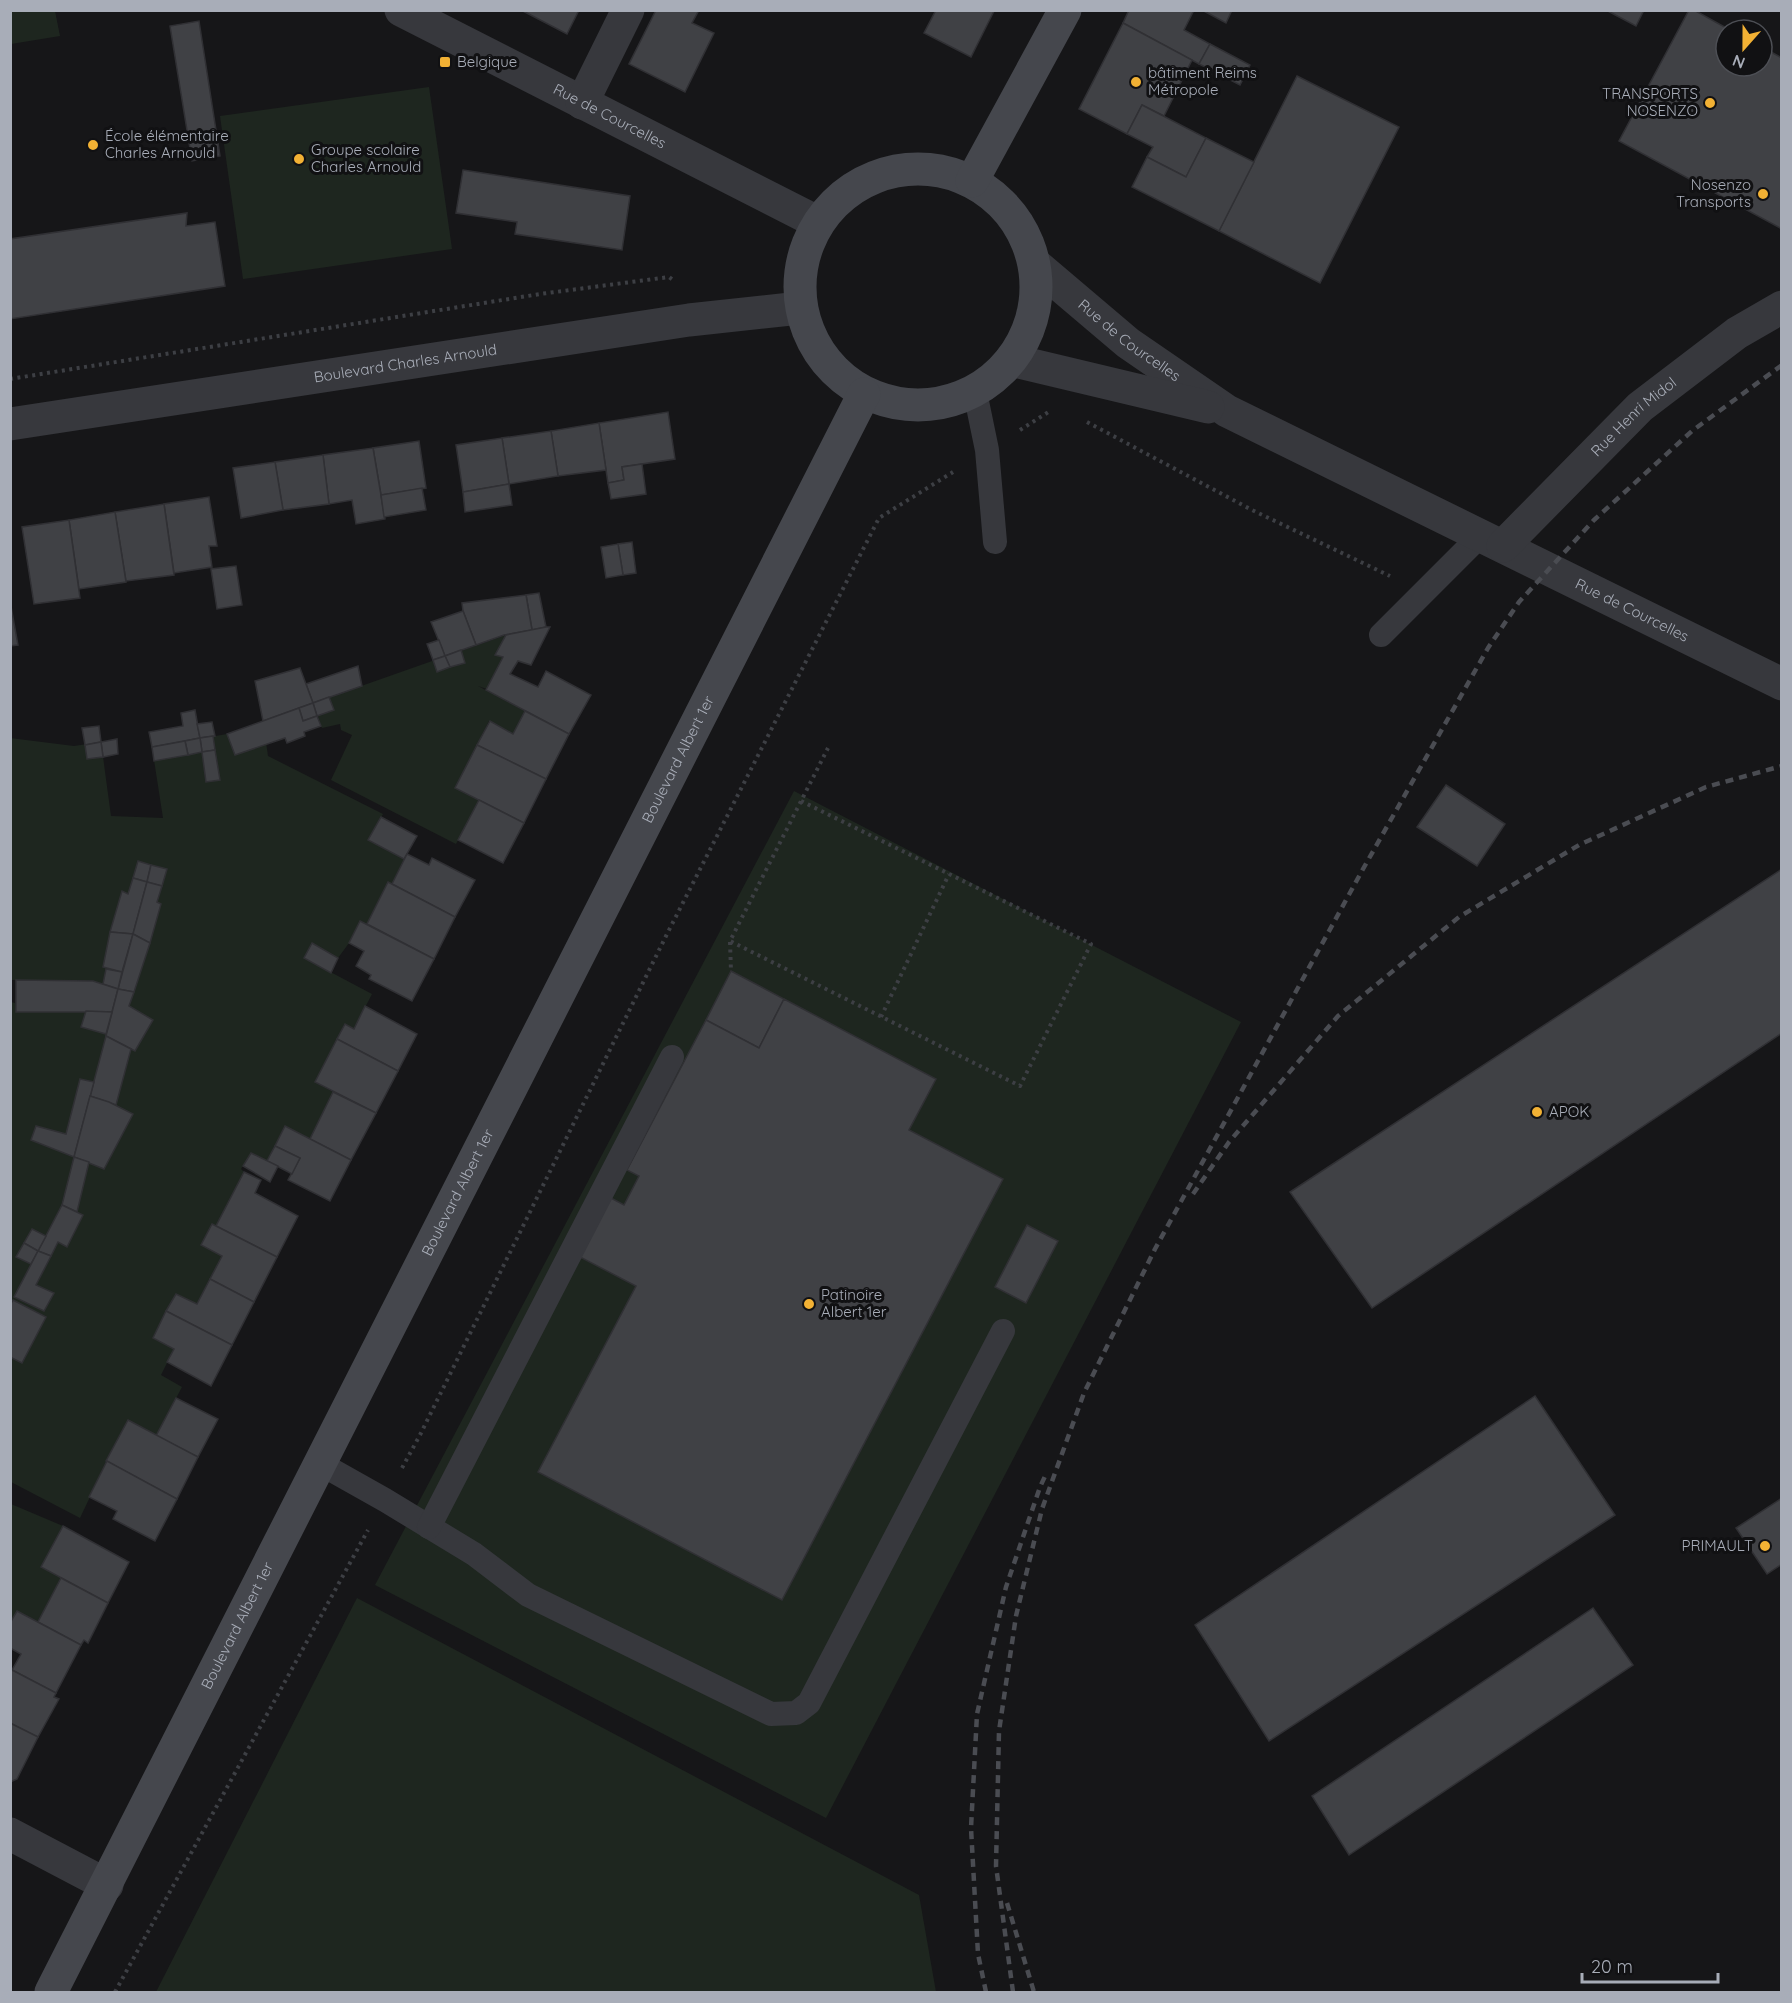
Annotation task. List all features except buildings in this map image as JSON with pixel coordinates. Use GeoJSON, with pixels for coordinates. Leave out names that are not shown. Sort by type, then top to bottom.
{"type":"FeatureCollection","features":[{"type":"Feature","properties":{"kind":"main road"},"geometry":{"type":"LineString","coordinates":[[972,181],[1065,10]]}},
{"type":"Feature","properties":{"kind":"main road"},"geometry":{"type":"LineString","coordinates":[[904,169],[939,170],[972,181],[1002,202],[1023,231],[1035,266],[1036,302],[1027,337],[1006,368],[975,392],[939,404],[901,405],[864,394],[834,372],[813,343],[800,308],[799,278],[804,250],[818,222],[840,196],[870,178],[881,175],[904,169]]}},
{"type":"Feature","properties":{"kind":"main road","name":"Boulevard Albert 1er"},"geometry":{"type":"LineString","coordinates":[[51,1992],[864,394]]}},
{"type":"Feature","properties":{"kind":"street","name":"Rue de Courcelles"},"geometry":{"type":"LineString","coordinates":[[401,10],[818,222]]}},
{"type":"Feature","properties":{"kind":"street"},"geometry":{"type":"LineString","coordinates":[[582,103],[628,10]]}},
{"type":"Feature","properties":{"kind":"street","name":"Rue de Courcelles"},"geometry":{"type":"LineString","coordinates":[[1035,266],[1128,343],[1227,411],[1782,684]]}},
{"type":"Feature","properties":{"kind":"street","name":"Rue Henri Midol"},"geometry":{"type":"LineString","coordinates":[[1492,541],[1640,407],[1737,333],[1782,307]]}},
{"type":"Feature","properties":{"kind":"street","name":"Boulevard Charles Arnould"},"geometry":{"type":"LineString","coordinates":[[10,424],[689,320],[800,308]]}},
{"type":"Feature","properties":{"kind":"street","name":"Rue de Courcelles"},"geometry":{"type":"LineString","coordinates":[[1011,360],[1227,411]]}},
{"type":"Feature","properties":{"kind":"street"},"geometry":{"type":"LineString","coordinates":[[10,1834],[107,1885]]}},
{"type":"Feature","properties":{"kind":"lane"},"geometry":{"type":"LineString","coordinates":[[975,392],[987,450],[995,542]]}},
{"type":"Feature","properties":{"kind":"lane"},"geometry":{"type":"LineString","coordinates":[[1381,635],[1424,592],[1492,541]]}},
{"type":"Feature","properties":{"kind":"lane"},"geometry":{"type":"LineString","coordinates":[[429,1527],[672,1058]]}},
{"type":"Feature","properties":{"kind":"lane"},"geometry":{"type":"LineString","coordinates":[[321,1464],[474,1554],[528,1595],[771,1714],[795,1713],[809,1703],[1003,1331]]}},
{"type":"Feature","properties":{"kind":"path"},"geometry":{"type":"LineString","coordinates":[[10,379],[540,294]]}},
{"type":"Feature","properties":{"kind":"path"},"geometry":{"type":"LineString","coordinates":[[115,1992],[420,1436],[666,936],[879,518],[1057,407],[1090,377]]}},
{"type":"Feature","properties":{"kind":"path"},"geometry":{"type":"LineString","coordinates":[[1078,418],[1252,510],[1424,592]]}},
{"type":"Feature","properties":{"kind":"path"},"geometry":{"type":"LineString","coordinates":[[731,971],[730,941],[828,748]]}},
{"type":"Feature","properties":{"kind":"path"},"geometry":{"type":"LineString","coordinates":[[730,941],[1020,1086],[1091,944],[801,801]]}},
{"type":"Feature","properties":{"kind":"path"},"geometry":{"type":"LineString","coordinates":[[881,1017],[949,874]]}},
{"type":"Feature","properties":{"kind":"shaded area"},"geometry":{"type":"Polygon","coordinates":[[[11,10],[55,11],[60,36],[11,44],[11,10]]]}},
{"type":"Feature","properties":{"kind":"shaded area"},"geometry":{"type":"Polygon","coordinates":[[[429,87],[452,249],[243,279],[220,116],[429,87]]]}},
{"type":"Feature","properties":{"kind":"shaded area"},"geometry":{"type":"Polygon","coordinates":[[[506,635],[496,655],[503,657],[487,689],[478,686],[525,711],[513,734],[489,721],[456,788],[479,800],[456,844],[331,780],[352,735],[341,730],[340,724],[322,728],[313,703],[506,635]]]}},
{"type":"Feature","properties":{"kind":"shaded area"},"geometry":{"type":"Polygon","coordinates":[[[263,721],[268,756],[383,814],[368,840],[404,859],[392,884],[388,883],[367,924],[360,921],[338,958],[312,943],[304,958],[372,994],[354,1029],[344,1025],[315,1082],[333,1092],[310,1139],[285,1127],[267,1161],[251,1153],[241,1169],[244,1172],[216,1226],[212,1224],[202,1245],[222,1256],[197,1304],[176,1294],[153,1337],[174,1349],[161,1375],[182,1387],[156,1436],[128,1421],[106,1460],[80,1518],[11,1482],[11,1002],[15,1003],[16,1012],[112,1012],[118,989],[93,981],[11,980],[10,738],[74,746],[101,742],[111,816],[163,818],[152,747],[227,734],[263,721]]]}},
{"type":"Feature","properties":{"kind":"shaded area","name":"Patinoire Albert 1er"},"geometry":{"type":"Polygon","coordinates":[[[794,791],[1241,1022],[826,1818],[375,1585],[794,791]]]}},
{"type":"Feature","properties":{"kind":"shaded area"},"geometry":{"type":"Polygon","coordinates":[[[11,1504],[63,1526],[42,1566],[61,1578],[38,1622],[17,1611],[11,1623],[11,1504]]]}},
{"type":"Feature","properties":{"kind":"shaded area"},"geometry":{"type":"Polygon","coordinates":[[[357,1598],[919,1895],[936,1992],[156,1992],[357,1598]]]}},
{"type":"Feature","properties":{"kind":"railway"},"geometry":{"type":"LineString","coordinates":[[1013,1992],[996,1866],[999,1731],[1016,1616],[1042,1509],[1084,1393],[1155,1249],[1363,869],[1488,648],[1519,602],[1594,520],[1692,431],[1782,365]]}},
{"type":"Feature","properties":{"kind":"railway"},"geometry":{"type":"LineString","coordinates":[[1193,1194],[1229,1142],[1338,1016],[1459,917],[1579,845],[1706,787],[1782,766]]}},
{"type":"Feature","properties":{"kind":"railway"},"geometry":{"type":"LineString","coordinates":[[986,1992],[978,1954],[971,1828],[977,1714],[1006,1587],[1047,1472]]}},
{"type":"Feature","properties":{"kind":"railway"},"geometry":{"type":"LineString","coordinates":[[1007,1903],[1034,1992]]}},
{"type":"Feature","properties":{"kind":"place","name":"Belgique"},"geometry":{"type":"Point","coordinates":[445,62]}},
{"type":"Feature","properties":{"kind":"place","name":"bâtiment Reims Métropole"},"geometry":{"type":"Point","coordinates":[1136,82]}},
{"type":"Feature","properties":{"kind":"place","name":"TRANSPORTS NOSENZO"},"geometry":{"type":"Point","coordinates":[1710,103]}},
{"type":"Feature","properties":{"kind":"place","name":"École élémentaire Charles Arnould"},"geometry":{"type":"Point","coordinates":[93,145]}},
{"type":"Feature","properties":{"kind":"place","name":"Groupe scolaire Charles Arnould"},"geometry":{"type":"Point","coordinates":[299,159]}},
{"type":"Feature","properties":{"kind":"place","name":"Nosenzo Transports"},"geometry":{"type":"Point","coordinates":[1763,194]}},
{"type":"Feature","properties":{"kind":"place","name":"APOK"},"geometry":{"type":"Point","coordinates":[1537,1112]}},
{"type":"Feature","properties":{"kind":"place","name":"Patinoire Albert 1er"},"geometry":{"type":"Point","coordinates":[809,1304]}},
{"type":"Feature","properties":{"kind":"place","name":"PRIMAULT"},"geometry":{"type":"Point","coordinates":[1765,1546]}}]}
